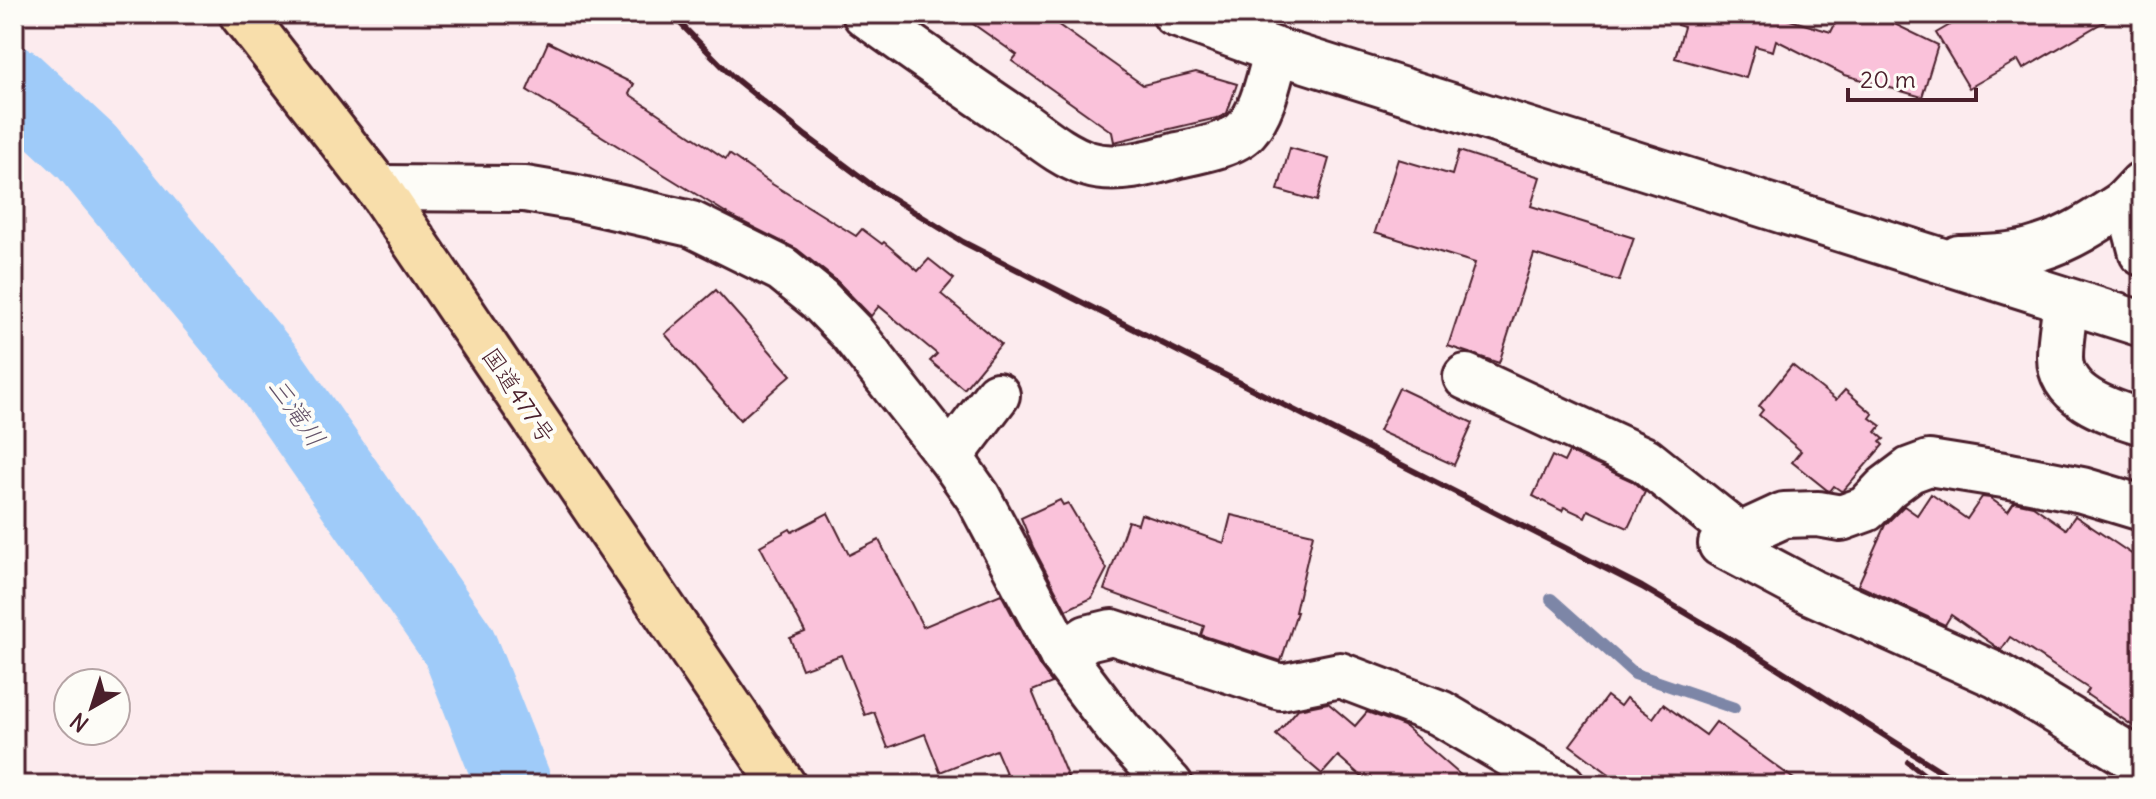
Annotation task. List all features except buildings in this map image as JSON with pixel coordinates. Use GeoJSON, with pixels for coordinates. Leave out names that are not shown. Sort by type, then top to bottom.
{"type":"FeatureCollection","features":[{"type":"Feature","properties":{"kind":"highway","name":"国道477号"},"geometry":{"type":"LineString","coordinates":[[242,14],[378,188],[783,785]]}},
{"type":"Feature","properties":{"kind":"street"},"geometry":{"type":"LineString","coordinates":[[865,14],[1066,153],[1087,164],[1109,168],[1149,163],[1207,148],[1245,132],[1259,110],[1277,51]]}},
{"type":"Feature","properties":{"kind":"street"},"geometry":{"type":"LineString","coordinates":[[1175,14],[1277,51],[2142,324]]}},
{"type":"Feature","properties":{"kind":"street"},"geometry":{"type":"LineString","coordinates":[[378,188],[525,189],[572,197],[691,224],[782,269],[819,299],[852,333],[950,457],[978,497],[1062,655],[1119,730],[1170,785]]}},
{"type":"Feature","properties":{"kind":"street"},"geometry":{"type":"LineString","coordinates":[[1936,260],[2001,256],[2041,248],[2098,220],[2133,193]]}},
{"type":"Feature","properties":{"kind":"street"},"geometry":{"type":"LineString","coordinates":[[2133,193],[2133,219],[2142,253]]}},
{"type":"Feature","properties":{"kind":"street"},"geometry":{"type":"LineString","coordinates":[[2066,301],[2059,359],[2064,377],[2075,391],[2091,402],[2142,422]]}},
{"type":"Feature","properties":{"kind":"street"},"geometry":{"type":"LineString","coordinates":[[1466,377],[1645,460],[1740,536]]}},
{"type":"Feature","properties":{"kind":"street"},"geometry":{"type":"LineString","coordinates":[[950,457],[997,395]]}},
{"type":"Feature","properties":{"kind":"street"},"geometry":{"type":"LineString","coordinates":[[2142,508],[2082,490],[1929,463],[1910,470],[1886,488],[1866,509],[1841,518],[1818,514],[1784,515],[1721,544],[1811,592],[1998,676],[2142,763]]}},
{"type":"Feature","properties":{"kind":"street"},"geometry":{"type":"LineString","coordinates":[[1062,655],[1087,638],[1112,632],[1281,687],[1340,675],[1440,713],[1562,785]]}},
{"type":"Feature","properties":{"kind":"waterway","name":"三滝川"},"geometry":{"type":"LineString","coordinates":[[14,84],[87,152],[267,370],[459,646],[514,785]]}},
{"type":"Feature","properties":{"kind":"waterway"},"geometry":{"type":"LineString","coordinates":[[1551,599],[1635,674],[1734,708]]}},
{"type":"Feature","properties":{"kind":"railway"},"geometry":{"type":"LineString","coordinates":[[671,14],[733,77],[806,136],[874,187],[963,242],[1642,587],[1749,650],[1963,785]]}},
{"type":"Feature","properties":{"kind":"railway"},"geometry":{"type":"LineString","coordinates":[[1908,762],[1937,785]]}}]}
